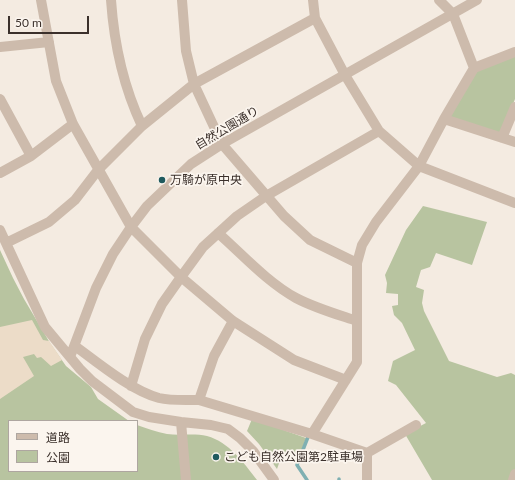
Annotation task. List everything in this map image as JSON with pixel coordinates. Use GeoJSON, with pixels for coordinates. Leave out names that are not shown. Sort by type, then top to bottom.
{"type":"FeatureCollection","features":[{"type":"Feature","properties":{"kind":"street"},"geometry":{"type":"LineString","coordinates":[[42,0],[48,42],[56,81],[73,124],[131,227],[181,277],[233,322],[294,360],[346,380]]}},
{"type":"Feature","properties":{"kind":"street"},"geometry":{"type":"LineString","coordinates":[[111,0],[113,30],[117,52],[133,106],[142,126]]}},
{"type":"Feature","properties":{"kind":"street"},"geometry":{"type":"LineString","coordinates":[[182,0],[186,51],[194,84],[222,144],[284,216],[310,240],[357,263]]}},
{"type":"Feature","properties":{"kind":"street"},"geometry":{"type":"LineString","coordinates":[[313,0],[315,18],[345,75],[379,131],[419,166],[515,202]]}},
{"type":"Feature","properties":{"kind":"street"},"geometry":{"type":"LineString","coordinates":[[439,0],[453,14],[474,68]]}},
{"type":"Feature","properties":{"kind":"street","name":"自然公園通り"},"geometry":{"type":"LineString","coordinates":[[70,357],[96,288],[113,254],[147,206],[191,164],[222,144],[477,0]]}},
{"type":"Feature","properties":{"kind":"street"},"geometry":{"type":"LineString","coordinates":[[6,243],[49,222],[75,200],[98,170],[142,126],[194,84],[315,18]]}},
{"type":"Feature","properties":{"kind":"street"},"geometry":{"type":"LineString","coordinates":[[0,47],[48,42]]}},
{"type":"Feature","properties":{"kind":"street"},"geometry":{"type":"LineString","coordinates":[[312,434],[357,362],[357,263],[362,245],[376,222],[419,166],[444,119],[474,68],[515,52]]}},
{"type":"Feature","properties":{"kind":"street"},"geometry":{"type":"LineString","coordinates":[[0,99],[31,156]]}},
{"type":"Feature","properties":{"kind":"street"},"geometry":{"type":"LineString","coordinates":[[502,138],[515,107]]}},
{"type":"Feature","properties":{"kind":"street"},"geometry":{"type":"LineString","coordinates":[[444,119],[515,142]]}},
{"type":"Feature","properties":{"kind":"street"},"geometry":{"type":"LineString","coordinates":[[0,173],[31,156],[73,124]]}},
{"type":"Feature","properties":{"kind":"street"},"geometry":{"type":"LineString","coordinates":[[131,386],[145,339],[162,304],[203,247],[237,216],[266,196],[379,131]]}},
{"type":"Feature","properties":{"kind":"street"},"geometry":{"type":"LineString","coordinates":[[0,230],[45,327],[92,381],[133,412],[149,417],[211,425],[228,429],[253,450],[274,480]]}},
{"type":"Feature","properties":{"kind":"street"},"geometry":{"type":"LineString","coordinates":[[218,233],[269,280],[296,298],[322,310],[357,321]]}},
{"type":"Feature","properties":{"kind":"street"},"geometry":{"type":"LineString","coordinates":[[200,400],[214,356],[233,322]]}},
{"type":"Feature","properties":{"kind":"street"},"geometry":{"type":"LineString","coordinates":[[75,346],[131,386],[159,398],[200,400],[312,434],[367,453],[416,425]]}},
{"type":"Feature","properties":{"kind":"street"},"geometry":{"type":"LineString","coordinates":[[181,422],[186,480]]}},
{"type":"Feature","properties":{"kind":"street"},"geometry":{"type":"LineString","coordinates":[[367,453],[367,480]]}},
{"type":"Feature","properties":{"kind":"street"},"geometry":{"type":"LineString","coordinates":[[513,480],[515,474]]}},
{"type":"Feature","properties":{"kind":"green space"},"geometry":{"type":"Polygon","coordinates":[[[515,56],[515,99],[501,134],[449,117],[476,71],[515,56]]]}},
{"type":"Feature","properties":{"kind":"green space"},"geometry":{"type":"Polygon","coordinates":[[[423,206],[487,222],[472,265],[436,253],[430,267],[421,270],[416,287],[424,290],[422,303],[424,311],[449,361],[497,377],[511,373],[515,375],[515,480],[432,480],[405,434],[426,423],[396,385],[388,381],[393,361],[415,350],[402,323],[394,315],[392,306],[398,305],[398,294],[386,293],[387,283],[385,275],[406,230],[423,206]]]}},
{"type":"Feature","properties":{"kind":"green space"},"geometry":{"type":"Polygon","coordinates":[[[0,250],[24,299],[50,343],[66,366],[91,387],[98,399],[128,420],[8,420],[8,472],[138,472],[138,425],[167,434],[202,435],[215,439],[229,448],[257,480],[0,480],[0,250]]]}},
{"type":"Feature","properties":{"kind":"green space"},"geometry":{"type":"Polygon","coordinates":[[[252,419],[306,438],[298,460],[282,455],[277,469],[259,444],[247,431],[252,419]]]}},
{"type":"Feature","properties":{"kind":"shaded area"},"geometry":{"type":"Polygon","coordinates":[[[32,320],[43,340],[49,341],[62,360],[51,366],[41,357],[37,358],[34,354],[23,357],[34,376],[0,399],[0,327],[32,320]]]}},
{"type":"Feature","properties":{"kind":"waterway"},"geometry":{"type":"LineString","coordinates":[[307,480],[297,465],[308,437]]}},
{"type":"Feature","properties":{"kind":"place","name":"万騎が原中央"},"geometry":{"type":"Point","coordinates":[162,180]}},
{"type":"Feature","properties":{"kind":"place","name":"こども自然公園第2駐車場"},"geometry":{"type":"Point","coordinates":[216,457]}}]}
